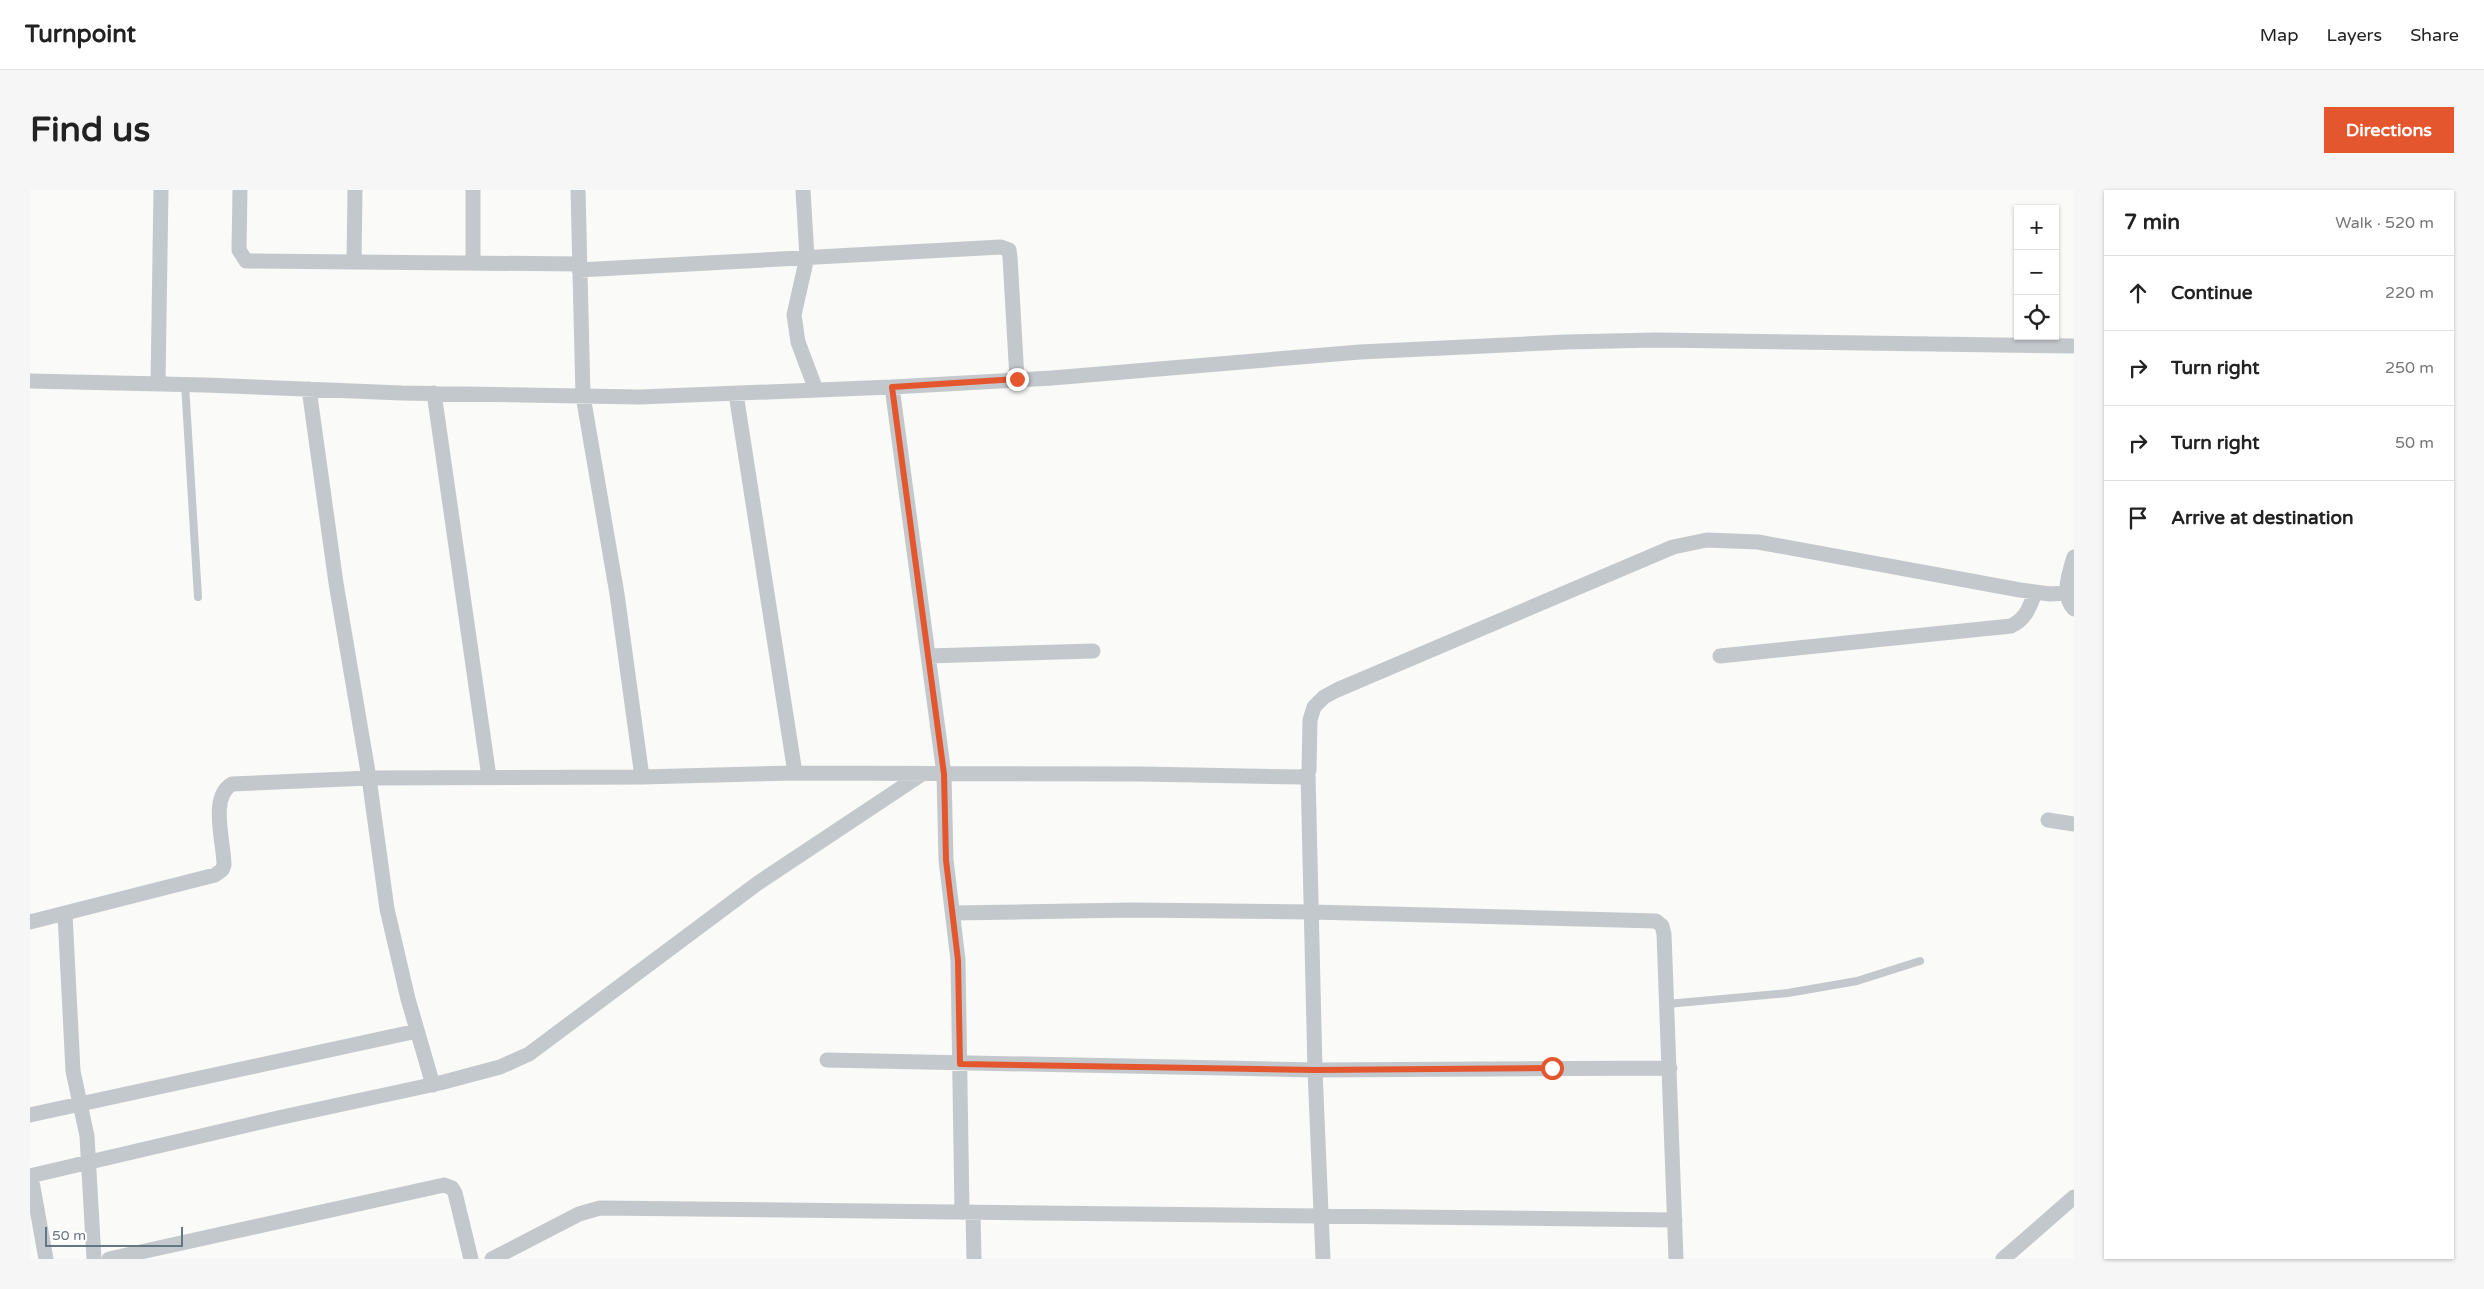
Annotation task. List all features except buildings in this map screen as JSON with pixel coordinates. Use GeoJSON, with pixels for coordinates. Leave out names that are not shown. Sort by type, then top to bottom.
{"type":"FeatureCollection","features":[{"type":"Feature","properties":{"kind":"street"},"geometry":{"type":"LineString","coordinates":[[158,384],[161,190]]}},
{"type":"Feature","properties":{"kind":"street"},"geometry":{"type":"LineString","coordinates":[[240,190],[238,250],[246,261],[473,263],[579,267],[807,257],[995,246],[1009,250],[1017,379]]}},
{"type":"Feature","properties":{"kind":"street"},"geometry":{"type":"LineString","coordinates":[[354,190],[354,262]]}},
{"type":"Feature","properties":{"kind":"street"},"geometry":{"type":"LineString","coordinates":[[473,190],[473,263]]}},
{"type":"Feature","properties":{"kind":"street"},"geometry":{"type":"LineString","coordinates":[[578,190],[583,396],[617,594],[642,777]]}},
{"type":"Feature","properties":{"kind":"street"},"geometry":{"type":"LineString","coordinates":[[803,190],[807,257],[794,315],[798,342],[816,390]]}},
{"type":"Feature","properties":{"kind":"street"},"geometry":{"type":"LineString","coordinates":[[30,382],[185,384],[434,393],[640,397],[892,387],[1360,352],[1566,342],[1656,340],[2074,346]]}},
{"type":"Feature","properties":{"kind":"street"},"geometry":{"type":"LineString","coordinates":[[892,387],[944,774],[946,860],[958,960],[960,1064],[968,1212],[974,1259]]}},
{"type":"Feature","properties":{"kind":"street"},"geometry":{"type":"LineString","coordinates":[[309,389],[336,583],[369,778],[387,909],[397,957],[433,1085]]}},
{"type":"Feature","properties":{"kind":"street"},"geometry":{"type":"LineString","coordinates":[[434,393],[489,777]]}},
{"type":"Feature","properties":{"kind":"street"},"geometry":{"type":"LineString","coordinates":[[736,394],[795,773]]}},
{"type":"Feature","properties":{"kind":"street"},"geometry":{"type":"LineString","coordinates":[[1323,1259],[1315,1070],[1308,773],[1310,720],[1314,707],[1324,697],[1354,682],[1547,600],[1689,543],[1728,540],[1758,542],[2034,593],[2066,593]]}},
{"type":"Feature","properties":{"kind":"street"},"geometry":{"type":"LineString","coordinates":[[2074,557],[2066,593],[2069,603],[2074,609]]}},
{"type":"Feature","properties":{"kind":"street"},"geometry":{"type":"LineString","coordinates":[[1720,656],[2011,626],[2020,622],[2026,616],[2034,593]]}},
{"type":"Feature","properties":{"kind":"street"},"geometry":{"type":"LineString","coordinates":[[928,656],[1093,651]]}},
{"type":"Feature","properties":{"kind":"street"},"geometry":{"type":"LineString","coordinates":[[30,922],[206,879],[222,870],[224,853],[220,802],[224,788],[232,784],[369,778],[642,777],[795,773],[1293,778],[1301,777],[1308,773]]}},
{"type":"Feature","properties":{"kind":"street"},"geometry":{"type":"LineString","coordinates":[[46,1259],[31,1176],[278,1118],[433,1085],[500,1068],[529,1054],[758,883],[922,774]]}},
{"type":"Feature","properties":{"kind":"street"},"geometry":{"type":"LineString","coordinates":[[2048,820],[2074,824]]}},
{"type":"Feature","properties":{"kind":"street"},"geometry":{"type":"LineString","coordinates":[[953,913],[1132,910],[1656,920],[1662,926],[1664,934],[1676,1259]]}},
{"type":"Feature","properties":{"kind":"street"},"geometry":{"type":"LineString","coordinates":[[65,914],[73,1071],[87,1136],[94,1259]]}},
{"type":"Feature","properties":{"kind":"street"},"geometry":{"type":"LineString","coordinates":[[30,1115],[417,1031]]}},
{"type":"Feature","properties":{"kind":"street"},"geometry":{"type":"LineString","coordinates":[[827,1060],[1315,1070],[1670,1068]]}},
{"type":"Feature","properties":{"kind":"street"},"geometry":{"type":"LineString","coordinates":[[109,1259],[444,1185],[452,1188],[455,1193],[470,1259]]}},
{"type":"Feature","properties":{"kind":"street"},"geometry":{"type":"LineString","coordinates":[[2003,1259],[2074,1197]]}},
{"type":"Feature","properties":{"kind":"street"},"geometry":{"type":"LineString","coordinates":[[492,1259],[579,1214],[600,1208],[1322,1218],[1675,1220]]}},
{"type":"Feature","properties":{"kind":"lane"},"geometry":{"type":"LineString","coordinates":[[185,384],[198,596]]}},
{"type":"Feature","properties":{"kind":"lane"},"geometry":{"type":"LineString","coordinates":[[1667,1004],[1805,990],[1857,981],[1920,961]]}},
{"type":"Feature","properties":{"kind":"route"},"geometry":{"type":"LineString","coordinates":[[1017,379],[892,387],[944,774],[946,860],[958,960],[960,1064],[1315,1070],[1552,1068]]}}]}
